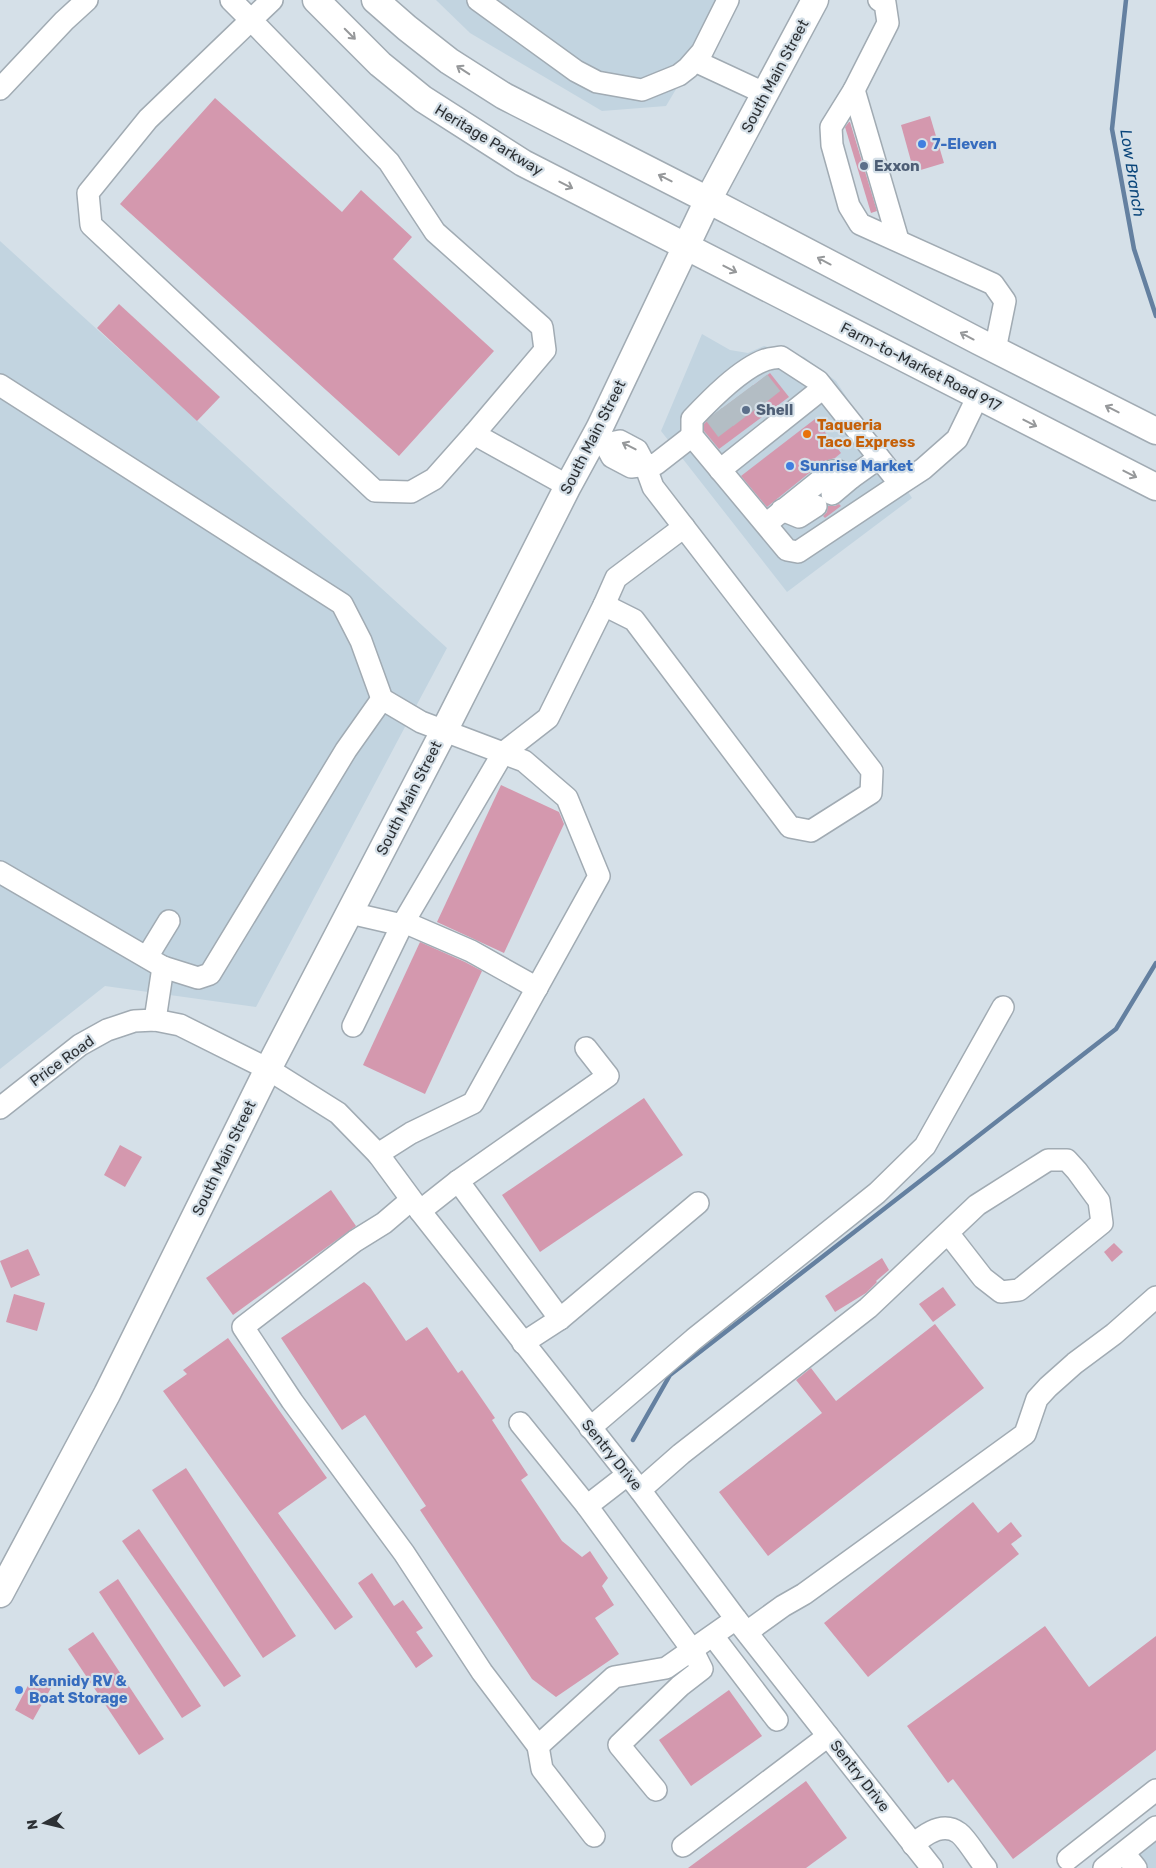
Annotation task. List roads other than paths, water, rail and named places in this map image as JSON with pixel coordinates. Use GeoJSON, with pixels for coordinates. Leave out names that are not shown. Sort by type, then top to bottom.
{"type":"FeatureCollection","features":[{"type":"Feature","properties":{"kind":"main road","name":"Heritage Parkway"},"geometry":{"type":"LineString","coordinates":[[316,0],[380,64],[423,99],[523,163],[686,246]]}},
{"type":"Feature","properties":{"kind":"main road"},"geometry":{"type":"LineString","coordinates":[[375,0],[449,61],[504,96],[708,200],[994,350],[1156,431]]}},
{"type":"Feature","properties":{"kind":"main road","name":"South Main Street"},"geometry":{"type":"LineString","coordinates":[[0,1594],[107,1394],[268,1069],[444,731],[568,486],[599,442],[708,200],[815,0]]}},
{"type":"Feature","properties":{"kind":"main road","name":"Farm-to-Market Road 917"},"geometry":{"type":"LineString","coordinates":[[686,246],[1156,487]]}},
{"type":"Feature","properties":{"kind":"street"},"geometry":{"type":"LineString","coordinates":[[0,89],[64,21],[87,0]]}},
{"type":"Feature","properties":{"kind":"street"},"geometry":{"type":"LineString","coordinates":[[231,0],[251,20],[389,162],[435,232],[542,327],[545,350],[434,479],[411,492],[375,491],[91,225],[88,193],[148,119],[251,20],[272,0]]}},
{"type":"Feature","properties":{"kind":"street"},"geometry":{"type":"LineString","coordinates":[[478,0],[576,71],[604,84],[636,89],[647,89],[679,76],[695,61],[702,52],[728,0]]}},
{"type":"Feature","properties":{"kind":"street"},"geometry":{"type":"LineString","coordinates":[[879,0],[885,3],[888,23],[854,90],[831,127],[832,145],[849,206],[860,224],[993,284],[1005,302],[994,350]]}},
{"type":"Feature","properties":{"kind":"street"},"geometry":{"type":"LineString","coordinates":[[695,61],[766,94]]}},
{"type":"Feature","properties":{"kind":"street"},"geometry":{"type":"LineString","coordinates":[[854,90],[898,240]]}},
{"type":"Feature","properties":{"kind":"street"},"geometry":{"type":"LineString","coordinates":[[900,484],[818,382],[781,358],[766,360],[732,392],[692,419],[692,436],[787,550],[798,552],[923,469],[957,439],[978,396]]}},
{"type":"Feature","properties":{"kind":"street"},"geometry":{"type":"LineString","coordinates":[[0,385],[342,604],[361,641],[382,699],[420,722],[524,761],[567,798],[599,876],[473,1103],[411,1133],[378,1154]]}},
{"type":"Feature","properties":{"kind":"street"},"geometry":{"type":"LineString","coordinates":[[720,470],[760,428],[823,388]]}},
{"type":"Feature","properties":{"kind":"street"},"geometry":{"type":"LineString","coordinates":[[474,434],[568,486]]}},
{"type":"Feature","properties":{"kind":"street"},"geometry":{"type":"LineString","coordinates":[[645,465],[656,464],[692,436]]}},
{"type":"Feature","properties":{"kind":"street"},"geometry":{"type":"LineString","coordinates":[[599,442],[620,441],[637,450],[645,465],[652,487],[872,771],[871,793],[811,831],[790,827],[634,620],[604,605]]}},
{"type":"Feature","properties":{"kind":"street"},"geometry":{"type":"LineString","coordinates":[[782,510],[799,516],[824,500],[880,458]]}},
{"type":"Feature","properties":{"kind":"street"},"geometry":{"type":"LineString","coordinates":[[766,524],[832,471],[839,471],[851,478]]}},
{"type":"Feature","properties":{"kind":"street"},"geometry":{"type":"LineString","coordinates":[[353,1026],[403,924],[503,753],[548,718],[616,578],[684,527]]}},
{"type":"Feature","properties":{"kind":"street"},"geometry":{"type":"LineString","coordinates":[[0,872],[155,962],[198,978],[210,974],[346,750],[382,699]]}},
{"type":"Feature","properties":{"kind":"street"},"geometry":{"type":"LineString","coordinates":[[350,913],[403,924],[471,951],[537,988]]}},
{"type":"Feature","properties":{"kind":"street"},"geometry":{"type":"LineString","coordinates":[[155,1020],[155,962],[169,921]]}},
{"type":"Feature","properties":{"kind":"street"},"geometry":{"type":"LineString","coordinates":[[590,1428],[694,1339],[877,1193],[926,1146],[1003,1007]]}},
{"type":"Feature","properties":{"kind":"street","name":"Price Road"},"geometry":{"type":"LineString","coordinates":[[0,1108],[80,1045],[107,1030],[134,1021],[155,1020],[180,1025],[268,1069]]}},
{"type":"Feature","properties":{"kind":"street"},"geometry":{"type":"LineString","coordinates":[[586,1048],[608,1076],[458,1181],[384,1223],[355,1242],[242,1327],[292,1401],[404,1553],[482,1672],[538,1746],[542,1769],[594,1836]]}},
{"type":"Feature","properties":{"kind":"street","name":"Sentry Drive"},"geometry":{"type":"LineString","coordinates":[[268,1069],[338,1113],[378,1154],[415,1205],[633,1482],[932,1868]]}},
{"type":"Feature","properties":{"kind":"street"},"geometry":{"type":"LineString","coordinates":[[587,1506],[681,1454],[868,1308],[948,1233],[977,1206],[1048,1160],[1066,1160],[1077,1171],[1099,1202],[1102,1223],[1019,1290],[1001,1292],[983,1278],[948,1233]]}},
{"type":"Feature","properties":{"kind":"street"},"geometry":{"type":"LineString","coordinates":[[458,1181],[560,1319]]}},
{"type":"Feature","properties":{"kind":"street"},"geometry":{"type":"LineString","coordinates":[[523,1343],[560,1319],[698,1203]]}},
{"type":"Feature","properties":{"kind":"street"},"geometry":{"type":"LineString","coordinates":[[538,1746],[614,1677],[666,1668],[713,1636],[742,1625],[804,1594],[1025,1434],[1037,1399],[1048,1387],[1075,1363],[1114,1334],[1156,1297]]}},
{"type":"Feature","properties":{"kind":"street"},"geometry":{"type":"LineString","coordinates":[[520,1423],[587,1506],[693,1651],[702,1669],[680,1686],[618,1745],[656,1790]]}},
{"type":"Feature","properties":{"kind":"street"},"geometry":{"type":"LineString","coordinates":[[713,1636],[777,1720]]}},
{"type":"Feature","properties":{"kind":"street"},"geometry":{"type":"LineString","coordinates":[[683,1846],[828,1736]]}},
{"type":"Feature","properties":{"kind":"street"},"geometry":{"type":"LineString","coordinates":[[1066,1865],[1156,1790]]}},
{"type":"Feature","properties":{"kind":"street"},"geometry":{"type":"LineString","coordinates":[[1104,1868],[1130,1860],[1156,1828]]}},
{"type":"Feature","properties":{"kind":"street"},"geometry":{"type":"LineString","coordinates":[[913,1845],[926,1833],[949,1829],[959,1833],[986,1868]]}},
{"type":"Feature","properties":{"kind":"waterway","name":"Low Branch"},"geometry":{"type":"LineString","coordinates":[[1126,0],[1112,129],[1134,249],[1156,316]]}},
{"type":"Feature","properties":{"kind":"waterway"},"geometry":{"type":"LineString","coordinates":[[633,1440],[670,1375],[1116,1029],[1156,963]]}},
{"type":"Feature","properties":{"kind":"tunnel"},"geometry":{"type":"LineString","coordinates":[[759,381],[778,405]]}},
{"type":"Feature","properties":{"kind":"tunnel"},"geometry":{"type":"LineString","coordinates":[[745,391],[764,416]]}},
{"type":"Feature","properties":{"kind":"tunnel"},"geometry":{"type":"LineString","coordinates":[[729,403],[748,428]]}},
{"type":"Feature","properties":{"kind":"tunnel"},"geometry":{"type":"LineString","coordinates":[[714,414],[733,439]]}},
{"type":"Feature","properties":{"kind":"place","name":"7-Eleven"},"geometry":{"type":"Point","coordinates":[922,144]}},
{"type":"Feature","properties":{"kind":"place","name":"Exxon"},"geometry":{"type":"Point","coordinates":[864,166]}},
{"type":"Feature","properties":{"kind":"place","name":"Shell"},"geometry":{"type":"Point","coordinates":[746,410]}},
{"type":"Feature","properties":{"kind":"place","name":"Taqueria Taco Express"},"geometry":{"type":"Point","coordinates":[807,434]}},
{"type":"Feature","properties":{"kind":"place","name":"Sunrise Market"},"geometry":{"type":"Point","coordinates":[790,466]}},
{"type":"Feature","properties":{"kind":"place","name":"Kennidy RV & Boat Storage"},"geometry":{"type":"Point","coordinates":[19,1690]}}]}
